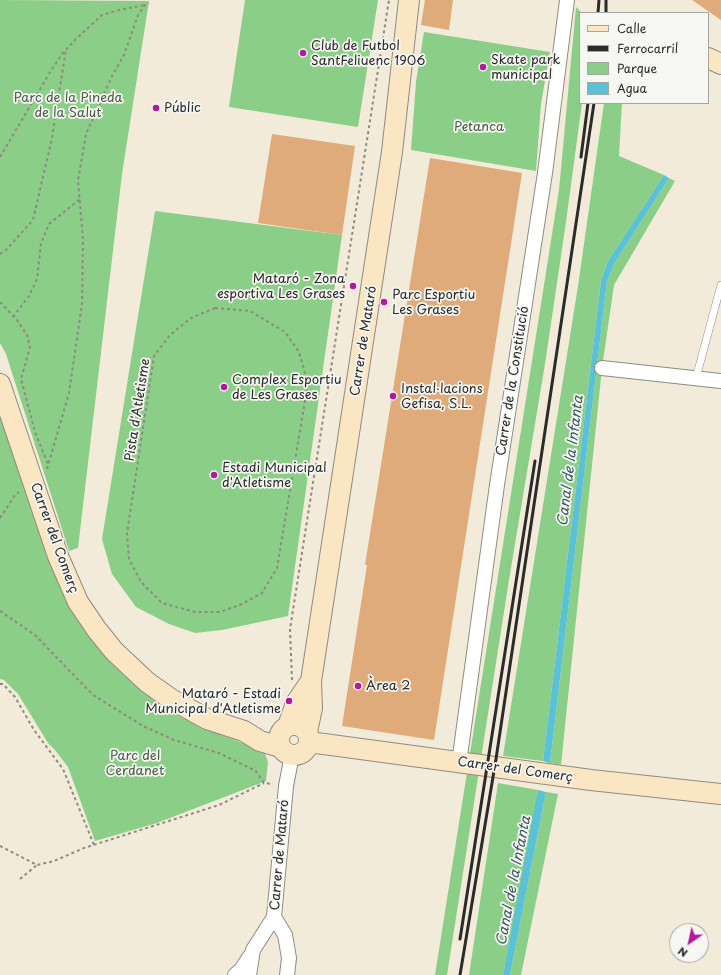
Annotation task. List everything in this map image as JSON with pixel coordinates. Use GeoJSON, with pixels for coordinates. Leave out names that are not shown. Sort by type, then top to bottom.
{"type":"FeatureCollection","features":[{"type":"Feature","properties":{"kind":"street","name":"Carrer de Mataró"},"geometry":{"type":"LineString","coordinates":[[287,975],[289,958],[285,935],[274,917],[286,786],[285,740],[302,679],[392,152],[409,0]]}},
{"type":"Feature","properties":{"kind":"street","name":"Carrer de la Constitució"},"geometry":{"type":"LineString","coordinates":[[459,763],[497,485],[545,173],[567,0]]}},
{"type":"Feature","properties":{"kind":"street"},"geometry":{"type":"LineString","coordinates":[[709,58],[721,64]]}},
{"type":"Feature","properties":{"kind":"street"},"geometry":{"type":"LineString","coordinates":[[602,368],[721,381]]}},
{"type":"Feature","properties":{"kind":"street","name":"Carrer del Comerç"},"geometry":{"type":"LineString","coordinates":[[0,384],[58,556],[78,602],[97,630],[114,651],[147,682],[207,719],[244,731],[260,741],[285,740],[298,726],[308,737],[459,763],[591,780],[721,794]]}},
{"type":"Feature","properties":{"kind":"street","name":"Carrer de Mataró"},"geometry":{"type":"LineString","coordinates":[[302,679],[312,708],[308,737]]}},
{"type":"Feature","properties":{"kind":"street"},"geometry":{"type":"LineString","coordinates":[[285,740],[303,752],[308,737]]}},
{"type":"Feature","properties":{"kind":"street"},"geometry":{"type":"LineString","coordinates":[[236,975],[241,970],[274,917]]}},
{"type":"Feature","properties":{"kind":"street"},"geometry":{"type":"LineString","coordinates":[[250,975],[253,950]]}},
{"type":"Feature","properties":{"kind":"lane"},"geometry":{"type":"LineString","coordinates":[[696,378],[721,285]]}},
{"type":"Feature","properties":{"kind":"path"},"geometry":{"type":"LineString","coordinates":[[302,679],[290,629],[389,0]]}},
{"type":"Feature","properties":{"kind":"path"},"geometry":{"type":"LineString","coordinates":[[0,157],[49,74],[66,49],[102,15],[149,4]]}},
{"type":"Feature","properties":{"kind":"path"},"geometry":{"type":"LineString","coordinates":[[46,472],[69,393],[82,304],[84,264],[78,181],[86,134],[112,76],[124,55],[138,15],[145,5]]}},
{"type":"Feature","properties":{"kind":"path"},"geometry":{"type":"LineString","coordinates":[[0,254],[6,250],[33,220],[52,138],[66,49]]}},
{"type":"Feature","properties":{"kind":"path"},"geometry":{"type":"LineString","coordinates":[[13,317],[29,296],[37,279],[41,243],[49,224],[80,199]]}},
{"type":"Feature","properties":{"kind":"path"},"geometry":{"type":"LineString","coordinates":[[0,302],[27,335],[30,347],[20,379],[35,432],[48,464]]}},
{"type":"Feature","properties":{"kind":"path","name":"Pista d'Atletisme"},"geometry":{"type":"LineString","coordinates":[[216,308],[250,311],[285,332],[299,352],[308,383],[277,568],[262,592],[242,604],[220,612],[195,612],[162,603],[141,582],[130,559],[127,533],[154,356],[170,334],[192,318],[216,308]]}},
{"type":"Feature","properties":{"kind":"path"},"geometry":{"type":"LineString","coordinates":[[0,518],[15,495],[24,489]]}},
{"type":"Feature","properties":{"kind":"path"},"geometry":{"type":"LineString","coordinates":[[0,611],[35,635],[93,695],[143,726],[174,740],[219,754],[256,771],[264,783]]}},
{"type":"Feature","properties":{"kind":"path"},"geometry":{"type":"LineString","coordinates":[[0,684],[3,684],[15,697],[34,730],[63,769],[94,845]]}},
{"type":"Feature","properties":{"kind":"path"},"geometry":{"type":"LineString","coordinates":[[20,879],[37,865],[54,861],[94,845],[219,805],[264,783],[286,786]]}},
{"type":"Feature","properties":{"kind":"path"},"geometry":{"type":"LineString","coordinates":[[0,846],[37,865]]}},
{"type":"Feature","properties":{"kind":"green space","name":"Parc de la Pineda de la Salut"},"geometry":{"type":"Polygon","coordinates":[[[0,0],[149,1],[122,174],[78,548],[69,551],[6,354],[0,343],[0,0]]]}},
{"type":"Feature","properties":{"kind":"green space","name":"Club de Futbol SantFeliuenc 1906"},"geometry":{"type":"Polygon","coordinates":[[[245,0],[378,0],[358,127],[229,107],[245,0]]]}},
{"type":"Feature","properties":{"kind":"green space"},"geometry":{"type":"Polygon","coordinates":[[[576,7],[581,12],[579,12],[579,104],[582,104],[566,222],[545,364],[509,580],[447,975],[435,975],[559,190],[576,7]]]}},
{"type":"Feature","properties":{"kind":"green space","name":"Petanca"},"geometry":{"type":"Polygon","coordinates":[[[424,32],[550,52],[541,104],[536,171],[411,150],[416,82],[424,32]]]}},
{"type":"Feature","properties":{"kind":"green space"},"geometry":{"type":"Polygon","coordinates":[[[604,104],[622,104],[619,156],[664,175],[608,261],[601,281],[543,761],[503,756],[578,286],[604,104]]]}},
{"type":"Feature","properties":{"kind":"green space"},"geometry":{"type":"Polygon","coordinates":[[[669,178],[675,181],[614,285],[602,368],[561,765],[550,763],[607,281],[614,264],[669,178]]]}},
{"type":"Feature","properties":{"kind":"green space","name":"Complex Esportiu de Les Grases"},"geometry":{"type":"Polygon","coordinates":[[[155,211],[342,235],[288,616],[222,630],[195,633],[169,624],[136,607],[112,574],[102,539],[155,211]]]}},
{"type":"Feature","properties":{"kind":"green space","name":"Parc del Cerdanet"},"geometry":{"type":"Polygon","coordinates":[[[0,415],[30,505],[58,581],[86,633],[113,665],[140,690],[171,712],[205,729],[257,748],[265,754],[268,762],[266,781],[157,823],[95,841],[68,767],[48,743],[18,694],[4,680],[0,679],[0,415]]]}},
{"type":"Feature","properties":{"kind":"green space"},"geometry":{"type":"Polygon","coordinates":[[[498,783],[538,790],[534,820],[503,975],[469,975],[498,783]]]}},
{"type":"Feature","properties":{"kind":"green space"},"geometry":{"type":"Polygon","coordinates":[[[546,792],[558,794],[521,975],[510,975],[546,792]]]}},
{"type":"Feature","properties":{"kind":"water"},"geometry":{"type":"Polygon","coordinates":[[[664,175],[669,178],[614,264],[607,281],[550,763],[543,761],[601,281],[608,261],[664,175]]]}},
{"type":"Feature","properties":{"kind":"water"},"geometry":{"type":"Polygon","coordinates":[[[538,790],[546,792],[510,975],[503,975],[538,790]]]}},
{"type":"Feature","properties":{"kind":"building"},"geometry":{"type":"Polygon","coordinates":[[[425,0],[453,0],[449,30],[421,25],[425,0]]]}},
{"type":"Feature","properties":{"kind":"building"},"geometry":{"type":"Polygon","coordinates":[[[692,0],[721,0],[721,20],[692,0]]]}},
{"type":"Feature","properties":{"kind":"building"},"geometry":{"type":"Polygon","coordinates":[[[272,134],[355,146],[342,235],[258,223],[272,134]]]}},
{"type":"Feature","properties":{"kind":"building"},"geometry":{"type":"Polygon","coordinates":[[[430,158],[522,173],[434,740],[342,726],[367,565],[365,565],[430,158]]]}},
{"type":"Feature","properties":{"kind":"railway"},"geometry":{"type":"LineString","coordinates":[[598,12],[599,0]]}},
{"type":"Feature","properties":{"kind":"railway"},"geometry":{"type":"LineString","coordinates":[[606,0],[606,12]]}},
{"type":"Feature","properties":{"kind":"railway"},"geometry":{"type":"LineString","coordinates":[[581,157],[588,104]]}},
{"type":"Feature","properties":{"kind":"railway"},"geometry":{"type":"LineString","coordinates":[[460,975],[496,759],[594,104]]}},
{"type":"Feature","properties":{"kind":"railway"},"geometry":{"type":"LineString","coordinates":[[460,939],[535,461]]}},
{"type":"Feature","properties":{"kind":"place","name":"Club de Futbol SantFeliuenc 1906"},"geometry":{"type":"Point","coordinates":[303,53]}},
{"type":"Feature","properties":{"kind":"place","name":"Skate park municipal"},"geometry":{"type":"Point","coordinates":[483,67]}},
{"type":"Feature","properties":{"kind":"place","name":"Públic"},"geometry":{"type":"Point","coordinates":[156,108]}},
{"type":"Feature","properties":{"kind":"place","name":"Mataró - Zona esportiva Les Grases"},"geometry":{"type":"Point","coordinates":[353,286]}},
{"type":"Feature","properties":{"kind":"place","name":"Parc Esportiu Les Grases"},"geometry":{"type":"Point","coordinates":[384,302]}},
{"type":"Feature","properties":{"kind":"place","name":"Complex Esportiu de Les Grases"},"geometry":{"type":"Point","coordinates":[224,387]}},
{"type":"Feature","properties":{"kind":"place","name":"Instal·lacions Gefisa, S.L."},"geometry":{"type":"Point","coordinates":[393,396]}},
{"type":"Feature","properties":{"kind":"place","name":"Estadi Municipal d'Atletisme"},"geometry":{"type":"Point","coordinates":[214,475]}},
{"type":"Feature","properties":{"kind":"place","name":"Àrea 2"},"geometry":{"type":"Point","coordinates":[358,686]}},
{"type":"Feature","properties":{"kind":"place","name":"Mataró - Estadi Municipal d'Atletisme"},"geometry":{"type":"Point","coordinates":[289,701]}},
{"type":"Feature","properties":{"kind":"water label","name":"Canal de la Infanta"},"geometry":{"type":"Point","coordinates":[571,461]}},
{"type":"Feature","properties":{"kind":"water label","name":"Canal de la Infanta"},"geometry":{"type":"Point","coordinates":[514,881]}}]}
